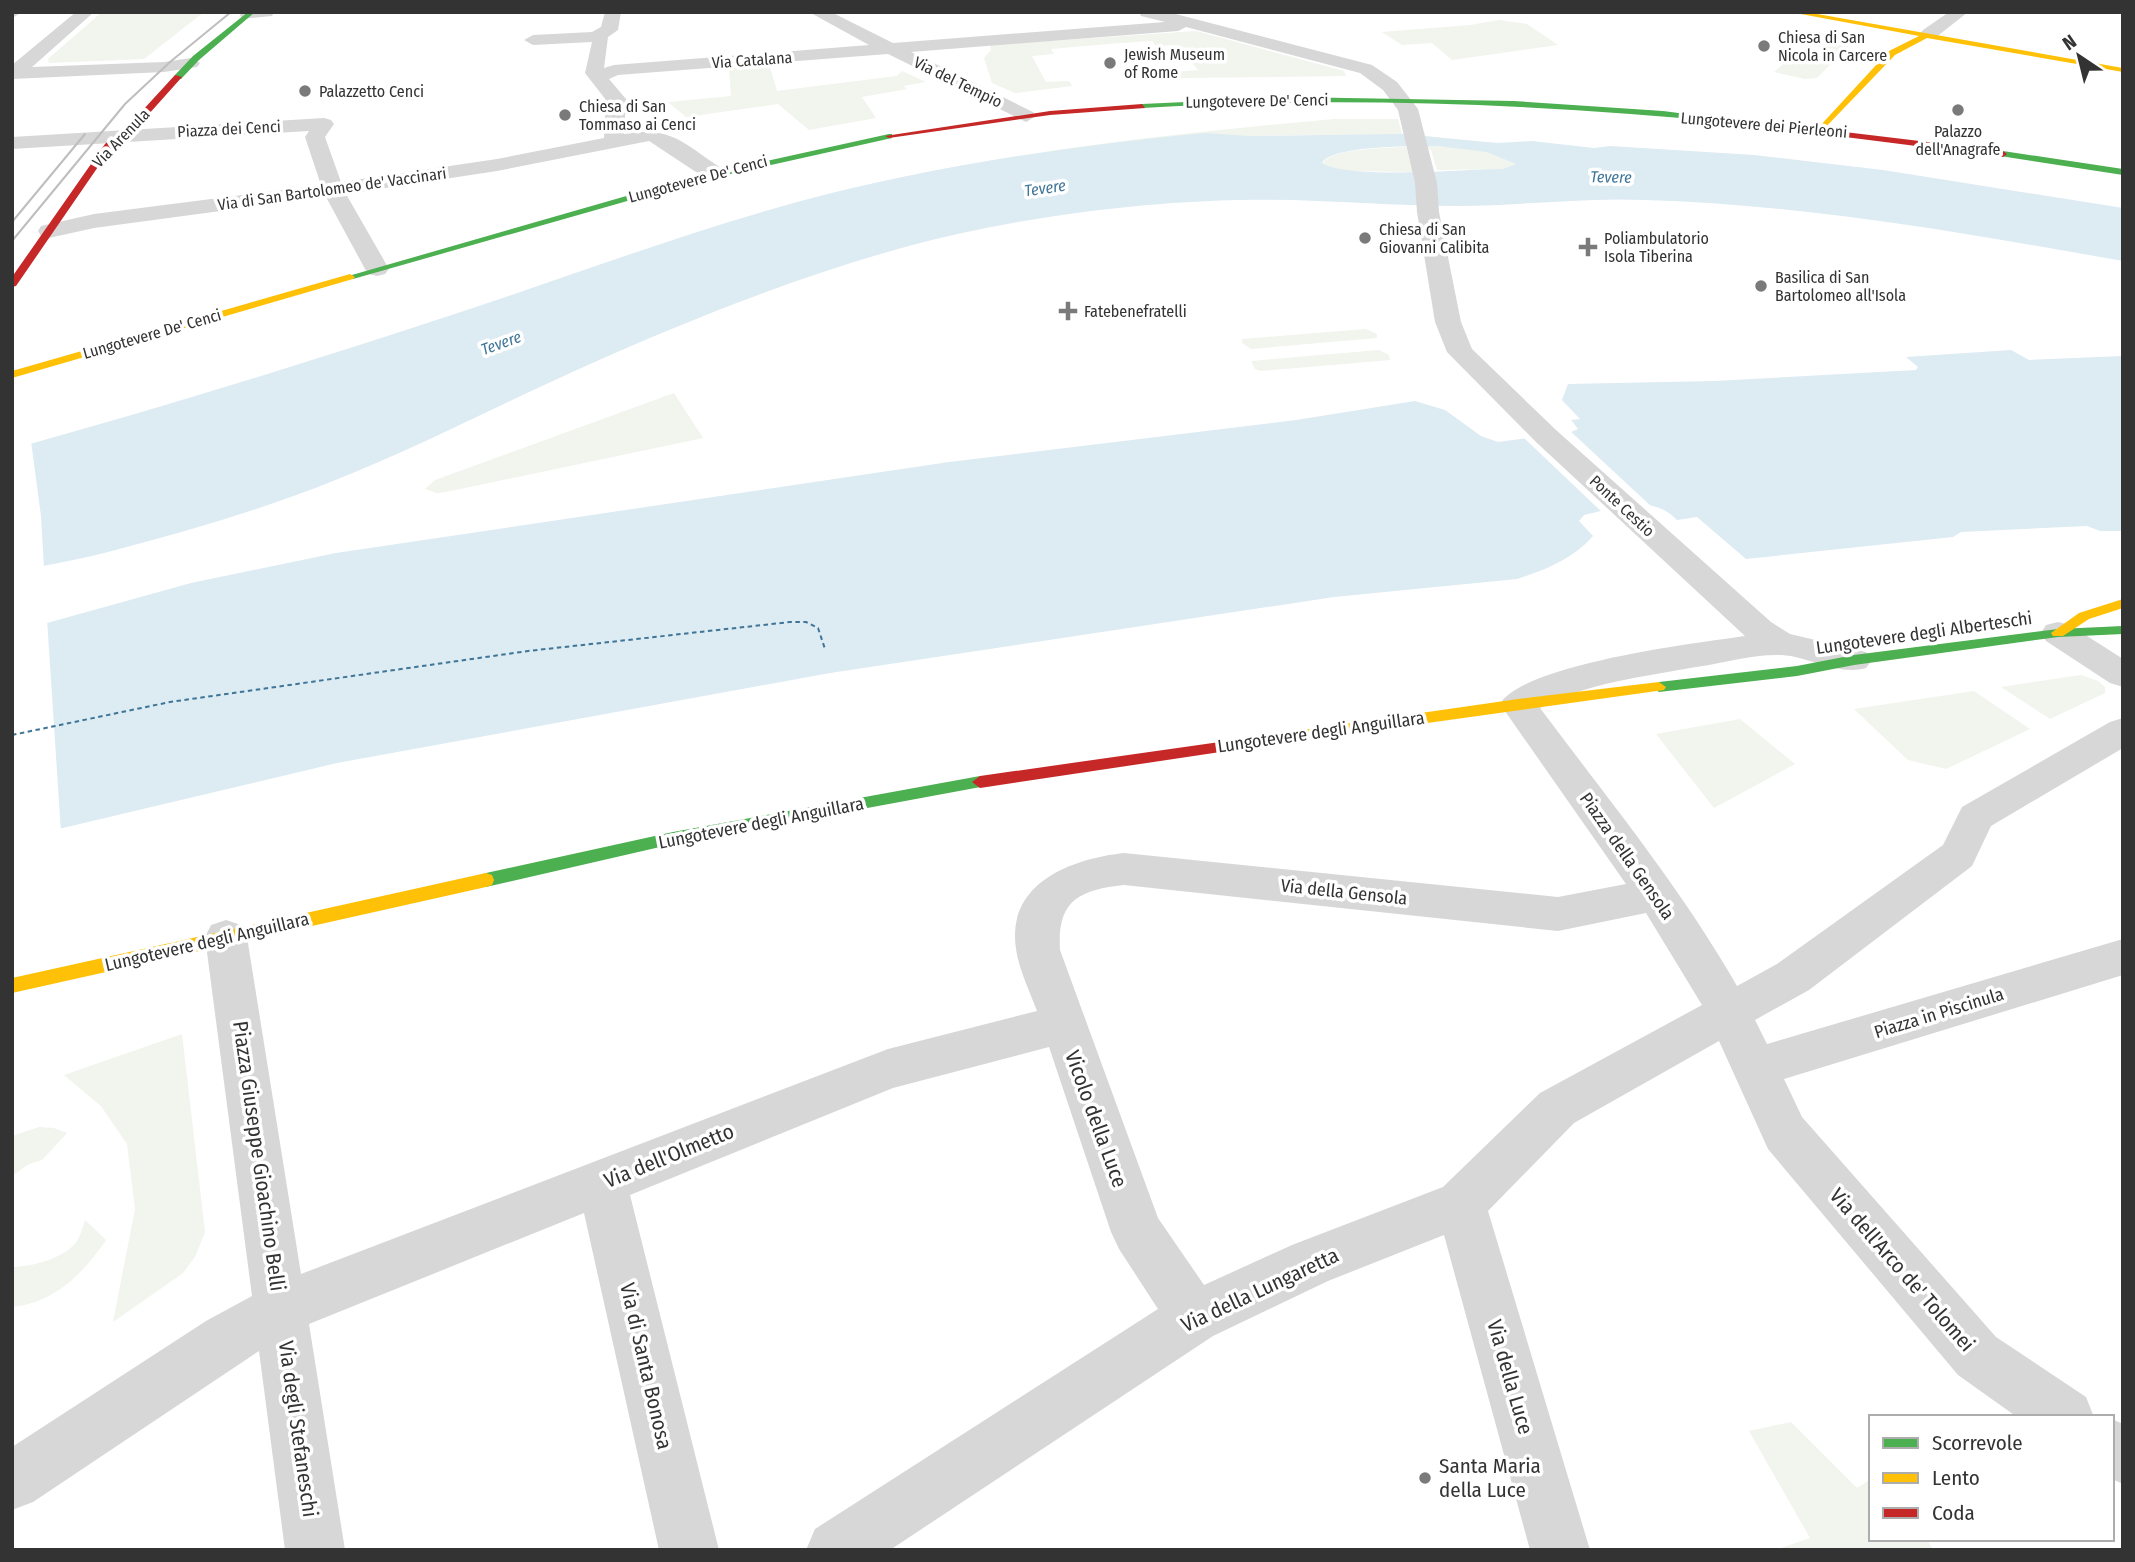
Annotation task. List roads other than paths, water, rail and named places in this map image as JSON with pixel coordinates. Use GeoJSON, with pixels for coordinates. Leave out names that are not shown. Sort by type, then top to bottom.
{"type":"FeatureCollection","features":[{"type":"Feature","properties":{"kind":"main road"},"geometry":{"type":"LineString","coordinates":[[1793,12],[2123,70]]}},
{"type":"Feature","properties":{"kind":"main road"},"geometry":{"type":"LineString","coordinates":[[1838,12],[1903,24]]}},
{"type":"Feature","properties":{"kind":"main road"},"geometry":{"type":"LineString","coordinates":[[1860,12],[1929,34]]}},
{"type":"Feature","properties":{"kind":"main road","name":"Via Arenula"},"geometry":{"type":"LineString","coordinates":[[12,284],[89,172],[118,136],[145,113],[191,63],[250,14]]}},
{"type":"Feature","properties":{"kind":"main road"},"geometry":{"type":"LineString","coordinates":[[1822,129],[1892,53],[1929,34]]}},
{"type":"Feature","properties":{"kind":"main road","name":"Lungotevere De' Cenci"},"geometry":{"type":"LineString","coordinates":[[12,375],[713,173],[858,142],[1026,116],[1202,101],[1406,105]]}},
{"type":"Feature","properties":{"kind":"main road","name":"Lungotevere dei Pierleoni"},"geometry":{"type":"LineString","coordinates":[[1406,105],[1589,108],[1822,129],[1921,141],[2123,172]]}},
{"type":"Feature","properties":{"kind":"main road"},"geometry":{"type":"LineString","coordinates":[[2058,633],[2084,616],[2123,603]]}},
{"type":"Feature","properties":{"kind":"main road","name":"Lungotevere degli Alberteschi"},"geometry":{"type":"LineString","coordinates":[[1854,660],[2058,633],[2123,630]]}},
{"type":"Feature","properties":{"kind":"main road","name":"Lungotevere degli Anguillara"},"geometry":{"type":"LineString","coordinates":[[12,986],[673,838],[1003,778],[1518,704]]}},
{"type":"Feature","properties":{"kind":"street"},"geometry":{"type":"LineString","coordinates":[[13,74],[86,12]]}},
{"type":"Feature","properties":{"kind":"street"},"geometry":{"type":"LineString","coordinates":[[250,14],[266,12]]}},
{"type":"Feature","properties":{"kind":"street","name":"Via del Tempio"},"geometry":{"type":"LineString","coordinates":[[817,12],[1026,116]]}},
{"type":"Feature","properties":{"kind":"street"},"geometry":{"type":"LineString","coordinates":[[1147,12],[1373,72],[1406,105]]}},
{"type":"Feature","properties":{"kind":"street"},"geometry":{"type":"LineString","coordinates":[[1929,34],[1960,12]]}},
{"type":"Feature","properties":{"kind":"street","name":"Via Catalana"},"geometry":{"type":"LineString","coordinates":[[595,71],[1194,24]]}},
{"type":"Feature","properties":{"kind":"street"},"geometry":{"type":"LineString","coordinates":[[533,40],[606,26]]}},
{"type":"Feature","properties":{"kind":"street"},"geometry":{"type":"LineString","coordinates":[[606,26],[595,71],[616,99],[614,142]]}},
{"type":"Feature","properties":{"kind":"street"},"geometry":{"type":"LineString","coordinates":[[13,74],[164,67],[191,63]]}},
{"type":"Feature","properties":{"kind":"street","name":"Ponte Cestio"},"geometry":{"type":"LineString","coordinates":[[1406,105],[1426,183],[1428,212],[1448,322],[1455,344],[1468,361],[1789,658]]}},
{"type":"Feature","properties":{"kind":"street","name":"Piazza dei Cenci"},"geometry":{"type":"LineString","coordinates":[[118,136],[324,124],[316,137],[333,190]]}},
{"type":"Feature","properties":{"kind":"street","name":"Via di San Bartolomeo de' Vaccinari"},"geometry":{"type":"LineString","coordinates":[[49,231],[94,221],[333,190],[496,165],[654,135],[713,173]]}},
{"type":"Feature","properties":{"kind":"street"},"geometry":{"type":"LineString","coordinates":[[12,142],[118,136]]}},
{"type":"Feature","properties":{"kind":"street"},"geometry":{"type":"LineString","coordinates":[[333,190],[377,269]]}},
{"type":"Feature","properties":{"kind":"street"},"geometry":{"type":"LineString","coordinates":[[2058,633],[2123,675]]}},
{"type":"Feature","properties":{"kind":"street","name":"Lungotevere degli Anguillara"},"geometry":{"type":"LineString","coordinates":[[1518,704],[1556,684],[1607,671],[1789,658],[1854,660]]}},
{"type":"Feature","properties":{"kind":"street","name":"Piazza della Gensola"},"geometry":{"type":"LineString","coordinates":[[1518,704],[1656,895],[1729,1013]]}},
{"type":"Feature","properties":{"kind":"street"},"geometry":{"type":"LineString","coordinates":[[1755,1068],[1729,1013],[1793,977],[1958,855],[1976,817],[2123,732]]}},
{"type":"Feature","properties":{"kind":"street","name":"Via della Gensola"},"geometry":{"type":"LineString","coordinates":[[1042,908],[1065,885],[1078,877],[1105,870],[1124,869],[1558,914],[1656,895]]}},
{"type":"Feature","properties":{"kind":"street","name":"Vicolo della Luce"},"geometry":{"type":"LineString","coordinates":[[1042,908],[1037,925],[1038,950],[1137,1232],[1194,1317]]}},
{"type":"Feature","properties":{"kind":"street","name":"Piazza Giuseppe Gioachino Belli"},"geometry":{"type":"LineString","coordinates":[[12,1481],[225,1340],[281,1309],[226,937]]}},
{"type":"Feature","properties":{"kind":"street","name":"Piazza in Piscinula"},"geometry":{"type":"LineString","coordinates":[[1755,1068],[2123,957]]}},
{"type":"Feature","properties":{"kind":"street","name":"Via della Lungaretta"},"geometry":{"type":"LineString","coordinates":[[836,1550],[1194,1317],[1310,1263],[1461,1204],[1556,1108],[1729,1013]]}},
{"type":"Feature","properties":{"kind":"street","name":"Via dell'Olmetto"},"geometry":{"type":"LineString","coordinates":[[281,1309],[389,1264],[888,1069],[1063,1024]]}},
{"type":"Feature","properties":{"kind":"street","name":"Via dell'Arco de' Tolomei"},"geometry":{"type":"LineString","coordinates":[[1755,1068],[1785,1133],[1977,1356],[2063,1415]]}},
{"type":"Feature","properties":{"kind":"street","name":"Via di Santa Bonosa"},"geometry":{"type":"LineString","coordinates":[[602,1183],[689,1550]]}},
{"type":"Feature","properties":{"kind":"street","name":"Via della Luce"},"geometry":{"type":"LineString","coordinates":[[1461,1204],[1560,1550]]}},
{"type":"Feature","properties":{"kind":"street","name":"Via degli Stefaneschi"},"geometry":{"type":"LineString","coordinates":[[281,1309],[315,1550]]}},
{"type":"Feature","properties":{"kind":"water","name":"Tevere"},"geometry":{"type":"Polygon","coordinates":[[[1205,133],[1249,136],[1402,134],[1498,143],[1532,141],[1594,148],[1610,146],[1754,155],[1883,170],[2123,208],[2123,261],[1826,214],[1645,200],[1459,206],[1295,200],[1200,201],[1114,208],[1028,220],[905,247],[749,298],[634,345],[371,465],[253,510],[96,555],[12,574],[12,449],[303,363],[678,238],[801,201],[900,177],[1052,151],[1205,133]],[[1438,146],[1375,148],[1341,153],[1322,163],[1336,168],[1381,172],[1502,169],[1516,164],[1487,152],[1438,146]]]}},
{"type":"Feature","properties":{"kind":"water"},"geometry":{"type":"Polygon","coordinates":[[[2011,350],[2029,360],[2123,356],[2123,531],[2100,531],[2087,526],[1961,532],[1953,537],[1746,559],[1697,517],[1677,520],[1656,507],[1622,506],[1584,515],[1579,521],[1593,536],[1585,544],[1558,563],[1517,579],[1334,597],[830,673],[337,763],[12,840],[47,623],[191,583],[336,553],[949,462],[1296,420],[1415,401],[1445,410],[1481,436],[1498,442],[1578,429],[1571,420],[1580,419],[1562,400],[1568,384],[1715,381],[1916,370],[1918,367],[1906,357],[2011,350]]]}},
{"type":"Feature","properties":{"kind":"tram line"},"geometry":{"type":"LineString","coordinates":[[12,241],[125,104],[170,62],[231,12]]}},
{"type":"Feature","properties":{"kind":"tram line"},"geometry":{"type":"LineString","coordinates":[[12,222],[85,134]]}},
{"type":"Feature","properties":{"kind":"place","name":"Chiesa di San Nicola in Carcere"},"geometry":{"type":"Point","coordinates":[1764,46]}},
{"type":"Feature","properties":{"kind":"place","name":"Jewish Museum of Rome"},"geometry":{"type":"Point","coordinates":[1110,63]}},
{"type":"Feature","properties":{"kind":"place","name":"Palazzetto Cenci"},"geometry":{"type":"Point","coordinates":[305,91]}},
{"type":"Feature","properties":{"kind":"place","name":"Palazzo dell'Anagrafe"},"geometry":{"type":"Point","coordinates":[1958,110]}},
{"type":"Feature","properties":{"kind":"place","name":"Chiesa di San Tommaso ai Cenci"},"geometry":{"type":"Point","coordinates":[565,115]}},
{"type":"Feature","properties":{"kind":"place","name":"Chiesa di San Giovanni Calibita"},"geometry":{"type":"Point","coordinates":[1365,238]}},
{"type":"Feature","properties":{"kind":"place","name":"Poliambulatorio Isola Tiberina"},"geometry":{"type":"Point","coordinates":[1588,247]}},
{"type":"Feature","properties":{"kind":"place","name":"Basilica di San Bartolomeo all'Isola"},"geometry":{"type":"Point","coordinates":[1761,286]}},
{"type":"Feature","properties":{"kind":"place","name":"Fatebenefratelli"},"geometry":{"type":"Point","coordinates":[1068,311]}},
{"type":"Feature","properties":{"kind":"place","name":"Santa Maria della Luce"},"geometry":{"type":"Point","coordinates":[1425,1478]}}]}
